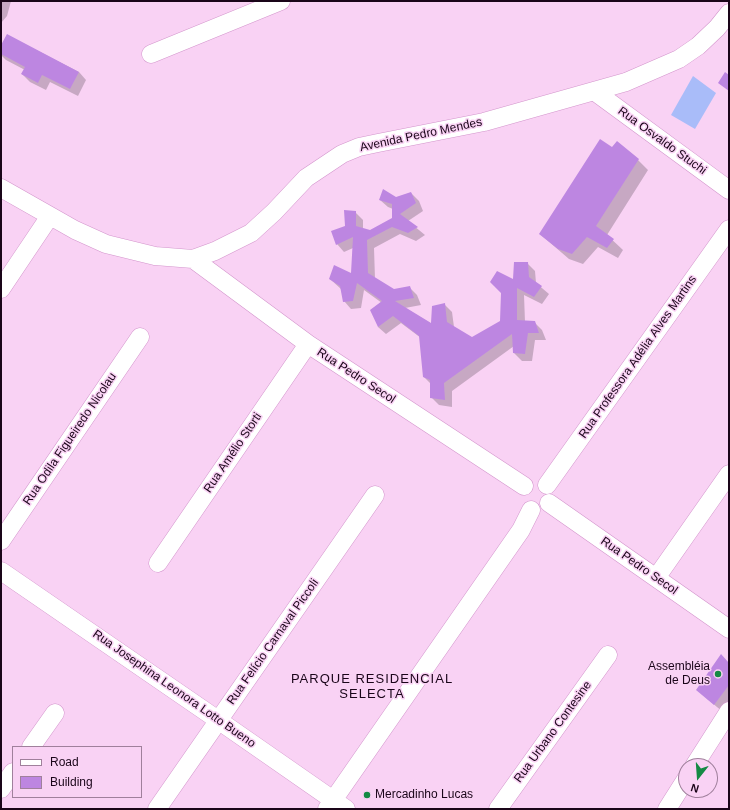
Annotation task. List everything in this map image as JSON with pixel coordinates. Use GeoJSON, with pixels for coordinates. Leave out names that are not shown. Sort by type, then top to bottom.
{"type":"FeatureCollection","features":[{"type":"Feature","properties":{"kind":"street"},"geometry":{"type":"LineString","coordinates":[[151,54],[281,1]]}},
{"type":"Feature","properties":{"kind":"street","name":"Avenida Pedro Mendes"},"geometry":{"type":"LineString","coordinates":[[1,188],[90,237],[130,251],[175,259],[193,259],[215,251],[251,233],[274,212],[306,178],[342,154],[359,147],[484,122],[626,82],[680,59],[698,46],[717,28],[729,13]]}},
{"type":"Feature","properties":{"kind":"street","name":"Rua Osvaldo Stuchi"},"geometry":{"type":"LineString","coordinates":[[594,91],[729,190]]}},
{"type":"Feature","properties":{"kind":"street"},"geometry":{"type":"LineString","coordinates":[[1,288],[50,216]]}},
{"type":"Feature","properties":{"kind":"street","name":"Rua Professora Adélia Alves Martins"},"geometry":{"type":"LineString","coordinates":[[548,494],[729,228]]}},
{"type":"Feature","properties":{"kind":"street","name":"Rua Pedro Secol"},"geometry":{"type":"LineString","coordinates":[[193,259],[308,344],[524,486]]}},
{"type":"Feature","properties":{"kind":"street","name":"Rua Odila Figueiredo Nicolau"},"geometry":{"type":"LineString","coordinates":[[1,541],[140,337]]}},
{"type":"Feature","properties":{"kind":"street","name":"Rua Amélio Storti"},"geometry":{"type":"LineString","coordinates":[[158,563],[308,344]]}},
{"type":"Feature","properties":{"kind":"street"},"geometry":{"type":"LineString","coordinates":[[656,578],[729,474]]}},
{"type":"Feature","properties":{"kind":"street"},"geometry":{"type":"LineString","coordinates":[[536,480],[548,494],[544,508],[538,510],[531,510],[525,506],[521,500],[521,492],[524,486],[536,480]]}},
{"type":"Feature","properties":{"kind":"street","name":"Rua Pedro Secol"},"geometry":{"type":"LineString","coordinates":[[548,494],[656,578],[729,629]]}},
{"type":"Feature","properties":{"kind":"street","name":"Rua Felício Carnaval Piccoli"},"geometry":{"type":"LineString","coordinates":[[157,809],[375,495]]}},
{"type":"Feature","properties":{"kind":"street"},"geometry":{"type":"LineString","coordinates":[[335,806],[522,530],[531,510]]}},
{"type":"Feature","properties":{"kind":"street","name":"Rua Josephina Leonora Lotto Bueno"},"geometry":{"type":"LineString","coordinates":[[1,571],[218,720],[335,806]]}},
{"type":"Feature","properties":{"kind":"street","name":"Rua Urbano Contesine"},"geometry":{"type":"LineString","coordinates":[[498,809],[608,655]]}},
{"type":"Feature","properties":{"kind":"street"},"geometry":{"type":"LineString","coordinates":[[699,758],[729,711]]}},
{"type":"Feature","properties":{"kind":"street"},"geometry":{"type":"LineString","coordinates":[[32,746],[55,713]]}},
{"type":"Feature","properties":{"kind":"street"},"geometry":{"type":"LineString","coordinates":[[1,789],[12,773]]}},
{"type":"Feature","properties":{"kind":"street"},"geometry":{"type":"LineString","coordinates":[[667,809],[678,792]]}},
{"type":"Feature","properties":{"kind":"shaded area"},"geometry":{"type":"Polygon","coordinates":[[[693,76],[716,93],[695,129],[671,115],[693,76]]]}},
{"type":"Feature","properties":{"kind":"building"},"geometry":{"type":"Polygon","coordinates":[[[7,34],[79,72],[70,89],[42,75],[38,83],[21,74],[25,67],[1,54],[1,45],[7,34]]]}},
{"type":"Feature","properties":{"kind":"building"},"geometry":{"type":"Polygon","coordinates":[[[725,72],[729,75],[729,91],[718,83],[725,72]]]}},
{"type":"Feature","properties":{"kind":"building"},"geometry":{"type":"Polygon","coordinates":[[[600,139],[612,147],[617,141],[639,159],[596,226],[614,239],[607,248],[587,237],[572,254],[558,249],[539,234],[600,139]]]}},
{"type":"Feature","properties":{"kind":"building"},"geometry":{"type":"Polygon","coordinates":[[[383,189],[396,197],[411,192],[416,203],[400,214],[418,227],[408,233],[392,227],[367,240],[368,273],[394,289],[410,286],[414,298],[395,301],[431,323],[432,306],[445,303],[447,322],[472,337],[500,321],[501,293],[490,282],[497,271],[513,279],[514,262],[528,262],[529,277],[542,286],[534,297],[517,288],[517,320],[535,321],[539,333],[528,333],[525,354],[513,353],[512,334],[444,383],[445,400],[430,398],[430,380],[423,377],[419,336],[393,316],[378,327],[370,310],[382,301],[357,283],[353,301],[343,302],[340,286],[329,279],[334,265],[351,273],[353,237],[336,245],[331,231],[345,226],[344,210],[356,211],[356,226],[370,230],[392,218],[392,204],[379,200],[383,189]]]}},
{"type":"Feature","properties":{"kind":"building","name":"Assembléia de Deus"},"geometry":{"type":"Polygon","coordinates":[[[721,654],[729,663],[729,685],[714,705],[696,690],[721,654]]]}},
{"type":"Feature","properties":{"kind":"place","name":"Assembléia de Deus"},"geometry":{"type":"Point","coordinates":[718,674]}},
{"type":"Feature","properties":{"kind":"place","name":"Mercadinho Lucas"},"geometry":{"type":"Point","coordinates":[367,795]}},
{"type":"Feature","properties":{"kind":"district","name":"PARQUE RESIDENCIAL SELECTA"},"geometry":{"type":"Point","coordinates":[372,686]}}]}
